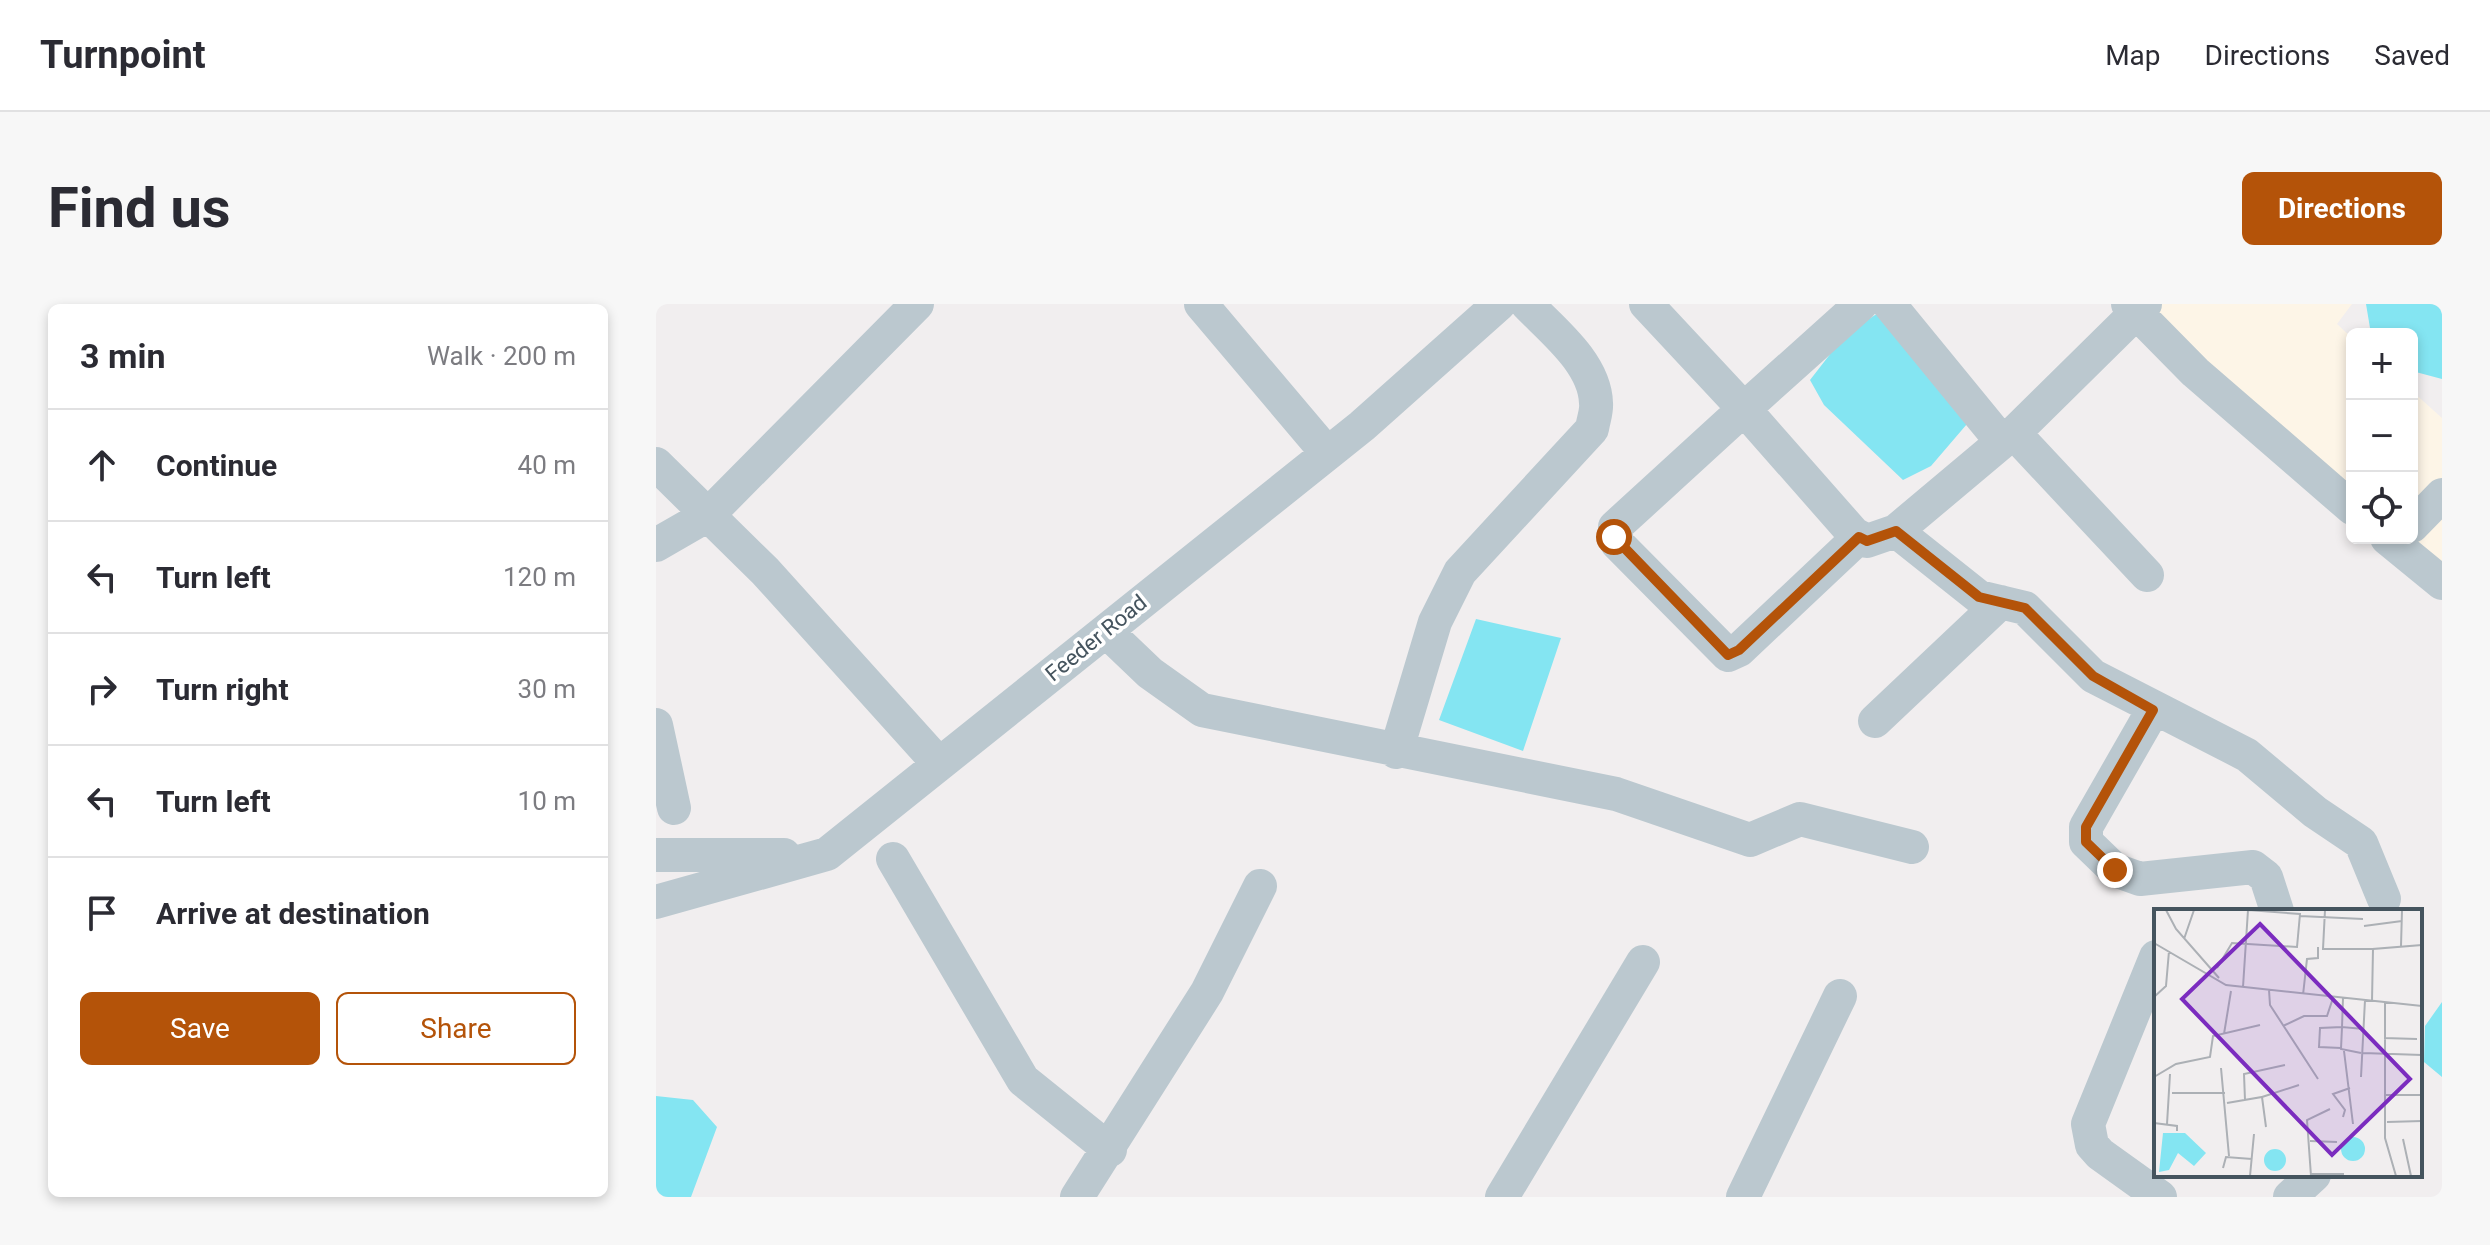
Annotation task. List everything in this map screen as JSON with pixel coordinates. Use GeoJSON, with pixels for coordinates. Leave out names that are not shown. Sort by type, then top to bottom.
{"type":"FeatureCollection","features":[{"type":"Feature","properties":{"kind":"street"},"geometry":{"type":"LineString","coordinates":[[656,545],[708,515],[917,304]]}},
{"type":"Feature","properties":{"kind":"street"},"geometry":{"type":"LineString","coordinates":[[1201,304],[1327,453]]}},
{"type":"Feature","properties":{"kind":"street","name":"Feeder Road"},"geometry":{"type":"LineString","coordinates":[[656,902],[827,854],[1327,453],[1499,304]]}},
{"type":"Feature","properties":{"kind":"street"},"geometry":{"type":"LineString","coordinates":[[1396,752],[1435,622],[1460,572],[1592,429],[1597,402],[1589,378],[1576,356],[1527,304]]}},
{"type":"Feature","properties":{"kind":"street"},"geometry":{"type":"LineString","coordinates":[[1646,304],[1859,537],[1867,541],[1896,531],[2008,438],[2136,307],[2195,372],[2346,503]]}},
{"type":"Feature","properties":{"kind":"street"},"geometry":{"type":"LineString","coordinates":[[1859,537],[1739,650],[1728,655],[1617,543],[1615,527],[1861,304]]}},
{"type":"Feature","properties":{"kind":"street"},"geometry":{"type":"LineString","coordinates":[[1889,304],[2008,438],[2147,575]]}},
{"type":"Feature","properties":{"kind":"street"},"geometry":{"type":"LineString","coordinates":[[656,464],[765,571],[939,764]]}},
{"type":"Feature","properties":{"kind":"street"},"geometry":{"type":"LineString","coordinates":[[2418,517],[2442,495]]}},
{"type":"Feature","properties":{"kind":"street"},"geometry":{"type":"LineString","coordinates":[[1896,531],[1979,597],[2025,608],[2093,676],[2153,710],[2247,755],[2315,812],[2361,843],[2384,899]]}},
{"type":"Feature","properties":{"kind":"street"},"geometry":{"type":"LineString","coordinates":[[2405,544],[2442,583]]}},
{"type":"Feature","properties":{"kind":"street"},"geometry":{"type":"LineString","coordinates":[[1875,721],[2001,602]]}},
{"type":"Feature","properties":{"kind":"street"},"geometry":{"type":"LineString","coordinates":[[1106,631],[1150,673],[1202,710],[1396,752],[1616,794],[1750,840],[1800,819],[1912,847]]}},
{"type":"Feature","properties":{"kind":"street"},"geometry":{"type":"LineString","coordinates":[[2153,710],[2086,827],[2086,842],[2115,870],[2140,879],[2253,867],[2266,877],[2276,909]]}},
{"type":"Feature","properties":{"kind":"street"},"geometry":{"type":"LineString","coordinates":[[656,725],[674,808]]}},
{"type":"Feature","properties":{"kind":"street"},"geometry":{"type":"LineString","coordinates":[[656,855],[827,854]]}},
{"type":"Feature","properties":{"kind":"street"},"geometry":{"type":"LineString","coordinates":[[893,859],[1023,1080],[1110,1150]]}},
{"type":"Feature","properties":{"kind":"street"},"geometry":{"type":"LineString","coordinates":[[1077,1197],[1110,1150],[1207,992],[1260,886]]}},
{"type":"Feature","properties":{"kind":"street"},"geometry":{"type":"LineString","coordinates":[[1502,1197],[1643,962]]}},
{"type":"Feature","properties":{"kind":"street"},"geometry":{"type":"LineString","coordinates":[[2154,962],[2088,1124],[2092,1145],[2100,1154],[2160,1197]]}},
{"type":"Feature","properties":{"kind":"street"},"geometry":{"type":"LineString","coordinates":[[1743,1197],[1840,996]]}},
{"type":"Feature","properties":{"kind":"street"},"geometry":{"type":"LineString","coordinates":[[2290,1197],[2312,1177]]}},
{"type":"Feature","properties":{"kind":"shaded area"},"geometry":{"type":"Polygon","coordinates":[[[2140,304],[2352,304],[2337,324],[2346,332],[2346,489],[2140,304]]]}},
{"type":"Feature","properties":{"kind":"shaded area"},"geometry":{"type":"Polygon","coordinates":[[[2418,396],[2442,418],[2442,571],[2417,544],[2418,396]]]}},
{"type":"Feature","properties":{"kind":"water"},"geometry":{"type":"Polygon","coordinates":[[[2366,304],[2442,304],[2442,379],[2418,373],[2418,328],[2370,328],[2366,304]]]}},
{"type":"Feature","properties":{"kind":"water"},"geometry":{"type":"Polygon","coordinates":[[[1884,309],[1985,403],[1931,466],[1903,480],[1824,405],[1810,380],[1845,335],[1884,309]]]}},
{"type":"Feature","properties":{"kind":"water"},"geometry":{"type":"Polygon","coordinates":[[[1476,619],[1561,638],[1523,751],[1439,720],[1476,619]]]}},
{"type":"Feature","properties":{"kind":"water"},"geometry":{"type":"Polygon","coordinates":[[[2442,1002],[2442,1077],[2424,1062],[2425,1026],[2442,1002]]]}},
{"type":"Feature","properties":{"kind":"water"},"geometry":{"type":"Polygon","coordinates":[[[656,1096],[693,1100],[717,1127],[691,1197],[656,1197],[656,1096]]]}},
{"type":"Feature","properties":{"kind":"route"},"geometry":{"type":"LineString","coordinates":[[1614,537],[1728,655],[1739,650],[1859,537],[1867,541],[1896,531],[1979,597],[2025,608],[2072,651],[2093,676],[2153,710],[2086,827],[2086,842],[2115,870]]}}]}
